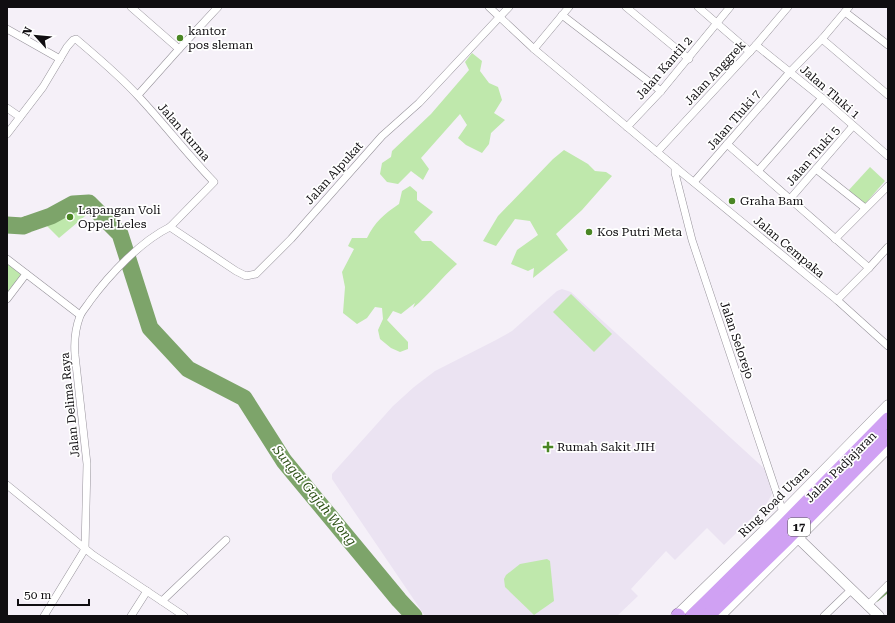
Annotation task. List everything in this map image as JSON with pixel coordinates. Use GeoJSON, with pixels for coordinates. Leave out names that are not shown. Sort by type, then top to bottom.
{"type":"FeatureCollection","features":[{"type":"Feature","properties":{"kind":"highway","name":"Jalan Padjajaran"},"geometry":{"type":"LineString","coordinates":[[692,616],[780,529],[834,467],[888,419]]}},
{"type":"Feature","properties":{"kind":"highway","name":"Jalan Padjajaran"},"geometry":{"type":"LineString","coordinates":[[708,616],[853,477],[888,436]]}},
{"type":"Feature","properties":{"kind":"street"},"geometry":{"type":"LineString","coordinates":[[132,7],[179,48]]}},
{"type":"Feature","properties":{"kind":"street"},"geometry":{"type":"LineString","coordinates":[[138,95],[179,48],[218,7]]}},
{"type":"Feature","properties":{"kind":"street","name":"Jalan Cempaka"},"geometry":{"type":"LineString","coordinates":[[489,7],[534,49],[657,152],[675,170],[694,182],[837,300],[888,346]]}},
{"type":"Feature","properties":{"kind":"street","name":"Jalan Alpukat"},"geometry":{"type":"LineString","coordinates":[[170,227],[236,271],[246,276],[256,274],[290,239],[382,136],[419,103],[509,7]]}},
{"type":"Feature","properties":{"kind":"street"},"geometry":{"type":"LineString","coordinates":[[534,49],[569,7]]}},
{"type":"Feature","properties":{"kind":"street"},"geometry":{"type":"LineString","coordinates":[[626,7],[689,59]]}},
{"type":"Feature","properties":{"kind":"street"},"geometry":{"type":"LineString","coordinates":[[698,7],[750,52]]}},
{"type":"Feature","properties":{"kind":"street","name":"Jalan Kantil 2"},"geometry":{"type":"LineString","coordinates":[[627,127],[689,59],[730,7]]}},
{"type":"Feature","properties":{"kind":"street","name":"Jalan Anggrek"},"geometry":{"type":"LineString","coordinates":[[657,152],[750,52],[788,7]]}},
{"type":"Feature","properties":{"kind":"street"},"geometry":{"type":"LineString","coordinates":[[847,9],[888,45]]}},
{"type":"Feature","properties":{"kind":"street","name":"Jalan Tluki 7"},"geometry":{"type":"LineString","coordinates":[[694,182],[847,9]]}},
{"type":"Feature","properties":{"kind":"street"},"geometry":{"type":"LineString","coordinates":[[562,15],[661,91]]}},
{"type":"Feature","properties":{"kind":"street"},"geometry":{"type":"LineString","coordinates":[[7,29],[60,59],[43,86],[7,134]]}},
{"type":"Feature","properties":{"kind":"street","name":"Jalan Kurma"},"geometry":{"type":"LineString","coordinates":[[60,59],[71,42],[76,39],[138,95],[214,182]]}},
{"type":"Feature","properties":{"kind":"street"},"geometry":{"type":"LineString","coordinates":[[822,39],[888,94]]}},
{"type":"Feature","properties":{"kind":"street","name":"Jalan Tluki 1"},"geometry":{"type":"LineString","coordinates":[[756,45],[822,98],[888,156]]}},
{"type":"Feature","properties":{"kind":"street"},"geometry":{"type":"LineString","coordinates":[[758,171],[822,98]]}},
{"type":"Feature","properties":{"kind":"street"},"geometry":{"type":"LineString","coordinates":[[7,108],[20,117]]}},
{"type":"Feature","properties":{"kind":"street","name":"Jalan Tluki 5"},"geometry":{"type":"LineString","coordinates":[[790,200],[853,126]]}},
{"type":"Feature","properties":{"kind":"street"},"geometry":{"type":"LineString","coordinates":[[727,144],[869,268]]}},
{"type":"Feature","properties":{"kind":"street"},"geometry":{"type":"LineString","coordinates":[[816,169],[865,208]]}},
{"type":"Feature","properties":{"kind":"street","name":"Jalan Selorejo"},"geometry":{"type":"LineString","coordinates":[[675,170],[692,240],[783,512]]}},
{"type":"Feature","properties":{"kind":"street","name":"Jalan Delima Raya"},"geometry":{"type":"LineString","coordinates":[[85,549],[87,464],[74,339],[80,315],[101,285],[138,248],[170,227],[214,182]]}},
{"type":"Feature","properties":{"kind":"street"},"geometry":{"type":"LineString","coordinates":[[835,238],[888,186]]}},
{"type":"Feature","properties":{"kind":"street"},"geometry":{"type":"LineString","coordinates":[[837,300],[888,247]]}},
{"type":"Feature","properties":{"kind":"street"},"geometry":{"type":"LineString","coordinates":[[7,260],[80,315]]}},
{"type":"Feature","properties":{"kind":"street"},"geometry":{"type":"LineString","coordinates":[[7,299],[26,274]]}},
{"type":"Feature","properties":{"kind":"street","name":"Ring Road Utara"},"geometry":{"type":"LineString","coordinates":[[678,616],[783,512],[834,467],[888,405]]}},
{"type":"Feature","properties":{"kind":"street"},"geometry":{"type":"LineString","coordinates":[[720,616],[798,538],[853,477],[888,448]]}},
{"type":"Feature","properties":{"kind":"street"},"geometry":{"type":"LineString","coordinates":[[7,485],[85,549],[184,616]]}},
{"type":"Feature","properties":{"kind":"street"},"geometry":{"type":"LineString","coordinates":[[798,538],[879,616]]}},
{"type":"Feature","properties":{"kind":"street"},"geometry":{"type":"LineString","coordinates":[[162,601],[226,540]]}},
{"type":"Feature","properties":{"kind":"street"},"geometry":{"type":"LineString","coordinates":[[44,616],[85,549]]}},
{"type":"Feature","properties":{"kind":"street"},"geometry":{"type":"LineString","coordinates":[[867,606],[888,585]]}},
{"type":"Feature","properties":{"kind":"street"},"geometry":{"type":"LineString","coordinates":[[824,616],[851,590]]}},
{"type":"Feature","properties":{"kind":"street"},"geometry":{"type":"LineString","coordinates":[[131,616],[147,591]]}},
{"type":"Feature","properties":{"kind":"shaded area","name":"Rumah Sakit JIH"},"geometry":{"type":"Polygon","coordinates":[[[562,289],[571,292],[766,470],[772,494],[767,503],[724,545],[707,528],[675,560],[666,551],[631,589],[638,596],[617,616],[425,616],[332,479],[332,474],[393,406],[414,387],[435,371],[512,331],[557,291],[562,289]]]}},
{"type":"Feature","properties":{"kind":"green space"},"geometry":{"type":"Polygon","coordinates":[[[472,53],[482,61],[480,71],[489,83],[498,87],[502,100],[494,113],[505,120],[491,133],[489,144],[482,153],[466,145],[458,138],[467,125],[460,114],[421,158],[429,169],[423,180],[411,171],[398,184],[387,182],[380,174],[382,163],[391,157],[392,151],[431,114],[469,70],[465,62],[472,53]]]}},
{"type":"Feature","properties":{"kind":"green space"},"geometry":{"type":"Polygon","coordinates":[[[564,150],[588,164],[595,171],[606,172],[612,176],[582,210],[556,234],[568,250],[533,278],[534,268],[528,271],[511,264],[517,250],[538,235],[530,221],[515,219],[496,246],[483,241],[498,216],[553,159],[564,150]]]}},
{"type":"Feature","properties":{"kind":"green space"},"geometry":{"type":"Polygon","coordinates":[[[870,167],[885,181],[864,205],[848,191],[870,167]]]}},
{"type":"Feature","properties":{"kind":"green space"},"geometry":{"type":"Polygon","coordinates":[[[410,186],[417,192],[417,200],[433,212],[414,232],[422,241],[431,241],[457,264],[413,308],[415,303],[401,314],[393,311],[387,320],[408,342],[408,349],[400,352],[391,348],[380,339],[378,330],[383,319],[382,308],[375,307],[367,318],[357,324],[343,313],[345,287],[342,272],[354,249],[348,246],[352,238],[367,238],[373,227],[380,219],[399,204],[402,191],[410,186]]]}},
{"type":"Feature","properties":{"kind":"green space","name":"Lapangan Voli Oppel Leles"},"geometry":{"type":"Polygon","coordinates":[[[86,205],[91,211],[59,238],[45,224],[74,207],[86,205]]]}},
{"type":"Feature","properties":{"kind":"green space"},"geometry":{"type":"Polygon","coordinates":[[[7,261],[23,274],[7,295],[7,261]]]}},
{"type":"Feature","properties":{"kind":"green space"},"geometry":{"type":"Polygon","coordinates":[[[571,294],[612,334],[594,352],[553,312],[571,294]]]}},
{"type":"Feature","properties":{"kind":"green space"},"geometry":{"type":"Polygon","coordinates":[[[547,559],[550,561],[554,601],[534,615],[505,587],[504,579],[506,575],[520,564],[547,559]]]}},
{"type":"Feature","properties":{"kind":"waterway","name":"Sungai Gajah Wong"},"geometry":{"type":"LineString","coordinates":[[7,225],[23,226],[51,216],[73,204],[89,203],[120,234],[150,328],[188,369],[244,398],[284,461],[399,600],[414,616]]}},
{"type":"Feature","properties":{"kind":"waterway"},"geometry":{"type":"LineString","coordinates":[[877,600],[888,591]]}},
{"type":"Feature","properties":{"kind":"place","name":"kantor pos sleman"},"geometry":{"type":"Point","coordinates":[180,38]}},
{"type":"Feature","properties":{"kind":"place","name":"Graha Bam"},"geometry":{"type":"Point","coordinates":[732,201]}},
{"type":"Feature","properties":{"kind":"place","name":"Lapangan Voli Oppel Leles"},"geometry":{"type":"Point","coordinates":[70,217]}},
{"type":"Feature","properties":{"kind":"place","name":"Kos Putri Meta"},"geometry":{"type":"Point","coordinates":[589,232]}},
{"type":"Feature","properties":{"kind":"place","name":"Rumah Sakit JIH"},"geometry":{"type":"Point","coordinates":[548,447]}}]}
